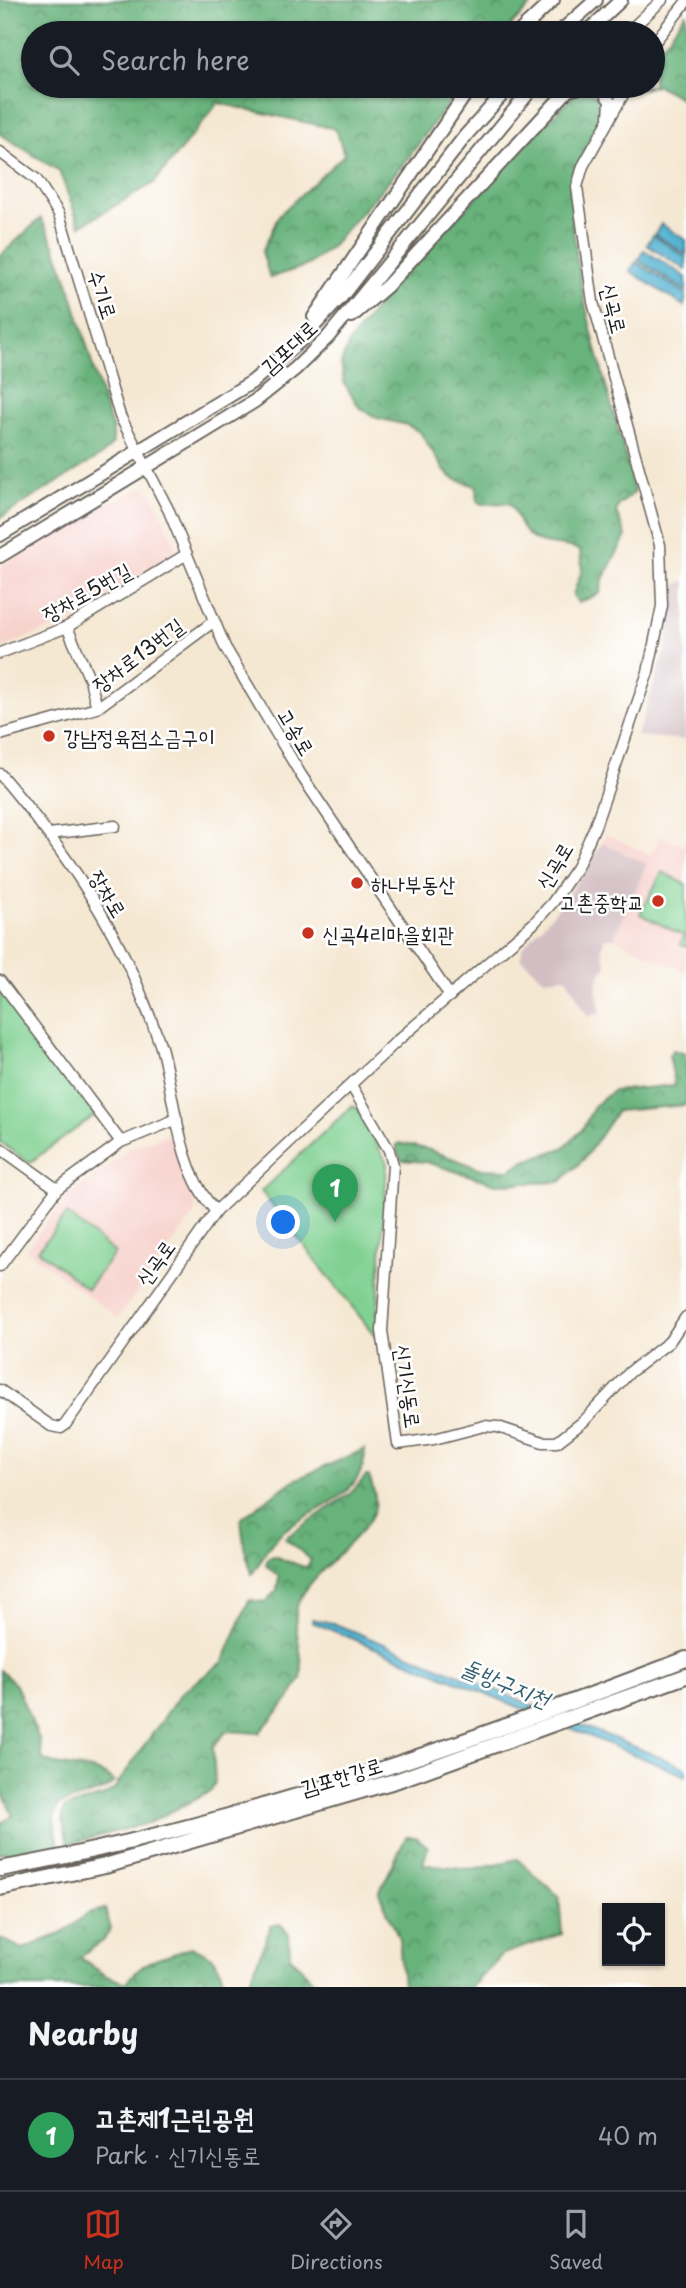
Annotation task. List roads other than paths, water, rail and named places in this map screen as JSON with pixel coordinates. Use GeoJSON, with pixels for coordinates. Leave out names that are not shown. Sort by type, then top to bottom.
{"type":"FeatureCollection","features":[{"type":"Feature","properties":{"kind":"highway","name":"김포한강로"},"geometry":{"type":"LineString","coordinates":[[0,1869],[157,1835],[448,1746],[686,1658]]}},
{"type":"Feature","properties":{"kind":"highway","name":"김포한강로"},"geometry":{"type":"LineString","coordinates":[[0,1888],[77,1874],[385,1783],[686,1676]]}},
{"type":"Feature","properties":{"kind":"highway"},"geometry":{"type":"LineString","coordinates":[[0,1864],[46,1861]]}},
{"type":"Feature","properties":{"kind":"main road"},"geometry":{"type":"LineString","coordinates":[[537,21],[553,0]]}},
{"type":"Feature","properties":{"kind":"main road"},"geometry":{"type":"LineString","coordinates":[[572,21],[596,0]]}},
{"type":"Feature","properties":{"kind":"main road"},"geometry":{"type":"LineString","coordinates":[[599,21],[621,0]]}},
{"type":"Feature","properties":{"kind":"main road"},"geometry":{"type":"LineString","coordinates":[[301,340],[328,294],[463,98]]}},
{"type":"Feature","properties":{"kind":"main road","name":"김포대로"},"geometry":{"type":"LineString","coordinates":[[0,535],[252,382],[301,340],[341,297],[466,135],[499,98]]}},
{"type":"Feature","properties":{"kind":"main road","name":"김포대로"},"geometry":{"type":"LineString","coordinates":[[0,556],[255,401],[295,369],[328,337],[524,98]]}},
{"type":"Feature","properties":{"kind":"main road"},"geometry":{"type":"LineString","coordinates":[[328,337],[387,286],[561,98]]}},
{"type":"Feature","properties":{"kind":"street"},"geometry":{"type":"LineString","coordinates":[[640,21],[662,0]]}},
{"type":"Feature","properties":{"kind":"street"},"geometry":{"type":"LineString","coordinates":[[665,29],[686,2]]}},
{"type":"Feature","properties":{"kind":"street"},"geometry":{"type":"LineString","coordinates":[[608,98],[610,101],[609,121]]}},
{"type":"Feature","properties":{"kind":"street","name":"신곡로"},"geometry":{"type":"LineString","coordinates":[[0,1390],[51,1426],[61,1428],[65,1425],[216,1211],[351,1084],[533,923],[554,902],[577,867],[603,805],[648,672],[659,627],[663,581],[660,545],[593,302],[582,234],[578,181],[621,98]]}},
{"type":"Feature","properties":{"kind":"street","name":"수기로"},"geometry":{"type":"LineString","coordinates":[[0,152],[36,179],[58,214],[120,416],[147,466]]}},
{"type":"Feature","properties":{"kind":"street","name":"고송로"},"geometry":{"type":"LineString","coordinates":[[147,466],[187,554],[213,622],[240,675],[300,775],[450,996]]}},
{"type":"Feature","properties":{"kind":"street","name":"장차로5번길"},"geometry":{"type":"LineString","coordinates":[[0,653],[67,627],[187,554]]}},
{"type":"Feature","properties":{"kind":"street","name":"장차로13번길"},"geometry":{"type":"LineString","coordinates":[[0,735],[97,708],[213,622]]}},
{"type":"Feature","properties":{"kind":"street"},"geometry":{"type":"LineString","coordinates":[[67,627],[90,680],[97,708]]}},
{"type":"Feature","properties":{"kind":"street","name":"장차로"},"geometry":{"type":"LineString","coordinates":[[0,775],[48,834],[108,927],[140,993],[160,1046],[177,1119],[198,1187],[216,1211]]}},
{"type":"Feature","properties":{"kind":"street"},"geometry":{"type":"LineString","coordinates":[[48,834],[114,826]]}},
{"type":"Feature","properties":{"kind":"street"},"geometry":{"type":"LineString","coordinates":[[0,981],[121,1142]]}},
{"type":"Feature","properties":{"kind":"street","name":"신기신동로"},"geometry":{"type":"LineString","coordinates":[[351,1084],[383,1140],[393,1164],[382,1331],[398,1444],[433,1439],[484,1426],[543,1442],[557,1442],[584,1421],[630,1372],[669,1342],[686,1317]]}},
{"type":"Feature","properties":{"kind":"street"},"geometry":{"type":"LineString","coordinates":[[0,1266],[57,1189],[121,1142],[177,1119]]}},
{"type":"Feature","properties":{"kind":"street"},"geometry":{"type":"LineString","coordinates":[[0,1148],[57,1189]]}},
{"type":"Feature","properties":{"kind":"water"},"geometry":{"type":"Polygon","coordinates":[[[661,224],[686,240],[686,254],[655,234],[661,224]]]}},
{"type":"Feature","properties":{"kind":"water"},"geometry":{"type":"Polygon","coordinates":[[[653,235],[686,257],[686,270],[647,245],[653,235]]]}},
{"type":"Feature","properties":{"kind":"water"},"geometry":{"type":"Polygon","coordinates":[[[644,250],[686,277],[686,291],[638,260],[644,250]]]}},
{"type":"Feature","properties":{"kind":"water"},"geometry":{"type":"Polygon","coordinates":[[[636,262],[686,294],[684,306],[630,271],[636,262]]]}},
{"type":"Feature","properties":{"kind":"water"},"geometry":{"type":"Polygon","coordinates":[[[312,1619],[333,1623],[686,1768],[686,1776],[312,1622],[312,1619]]]}},
{"type":"Feature","properties":{"kind":"place","name":"강남정육점소금구이"},"geometry":{"type":"Point","coordinates":[49,736]}},
{"type":"Feature","properties":{"kind":"place","name":"하나부동산"},"geometry":{"type":"Point","coordinates":[357,883]}},
{"type":"Feature","properties":{"kind":"place","name":"고촌중학교"},"geometry":{"type":"Point","coordinates":[658,901]}},
{"type":"Feature","properties":{"kind":"place","name":"신곡4리마을회관"},"geometry":{"type":"Point","coordinates":[308,933]}},
{"type":"Feature","properties":{"kind":"place","name":"고촌제1근린공원"},"geometry":{"type":"Point","coordinates":[335,1222]}},
{"type":"Feature","properties":{"kind":"water label","name":"돌방구지천"},"geometry":{"type":"Point","coordinates":[506,1682]}}]}
